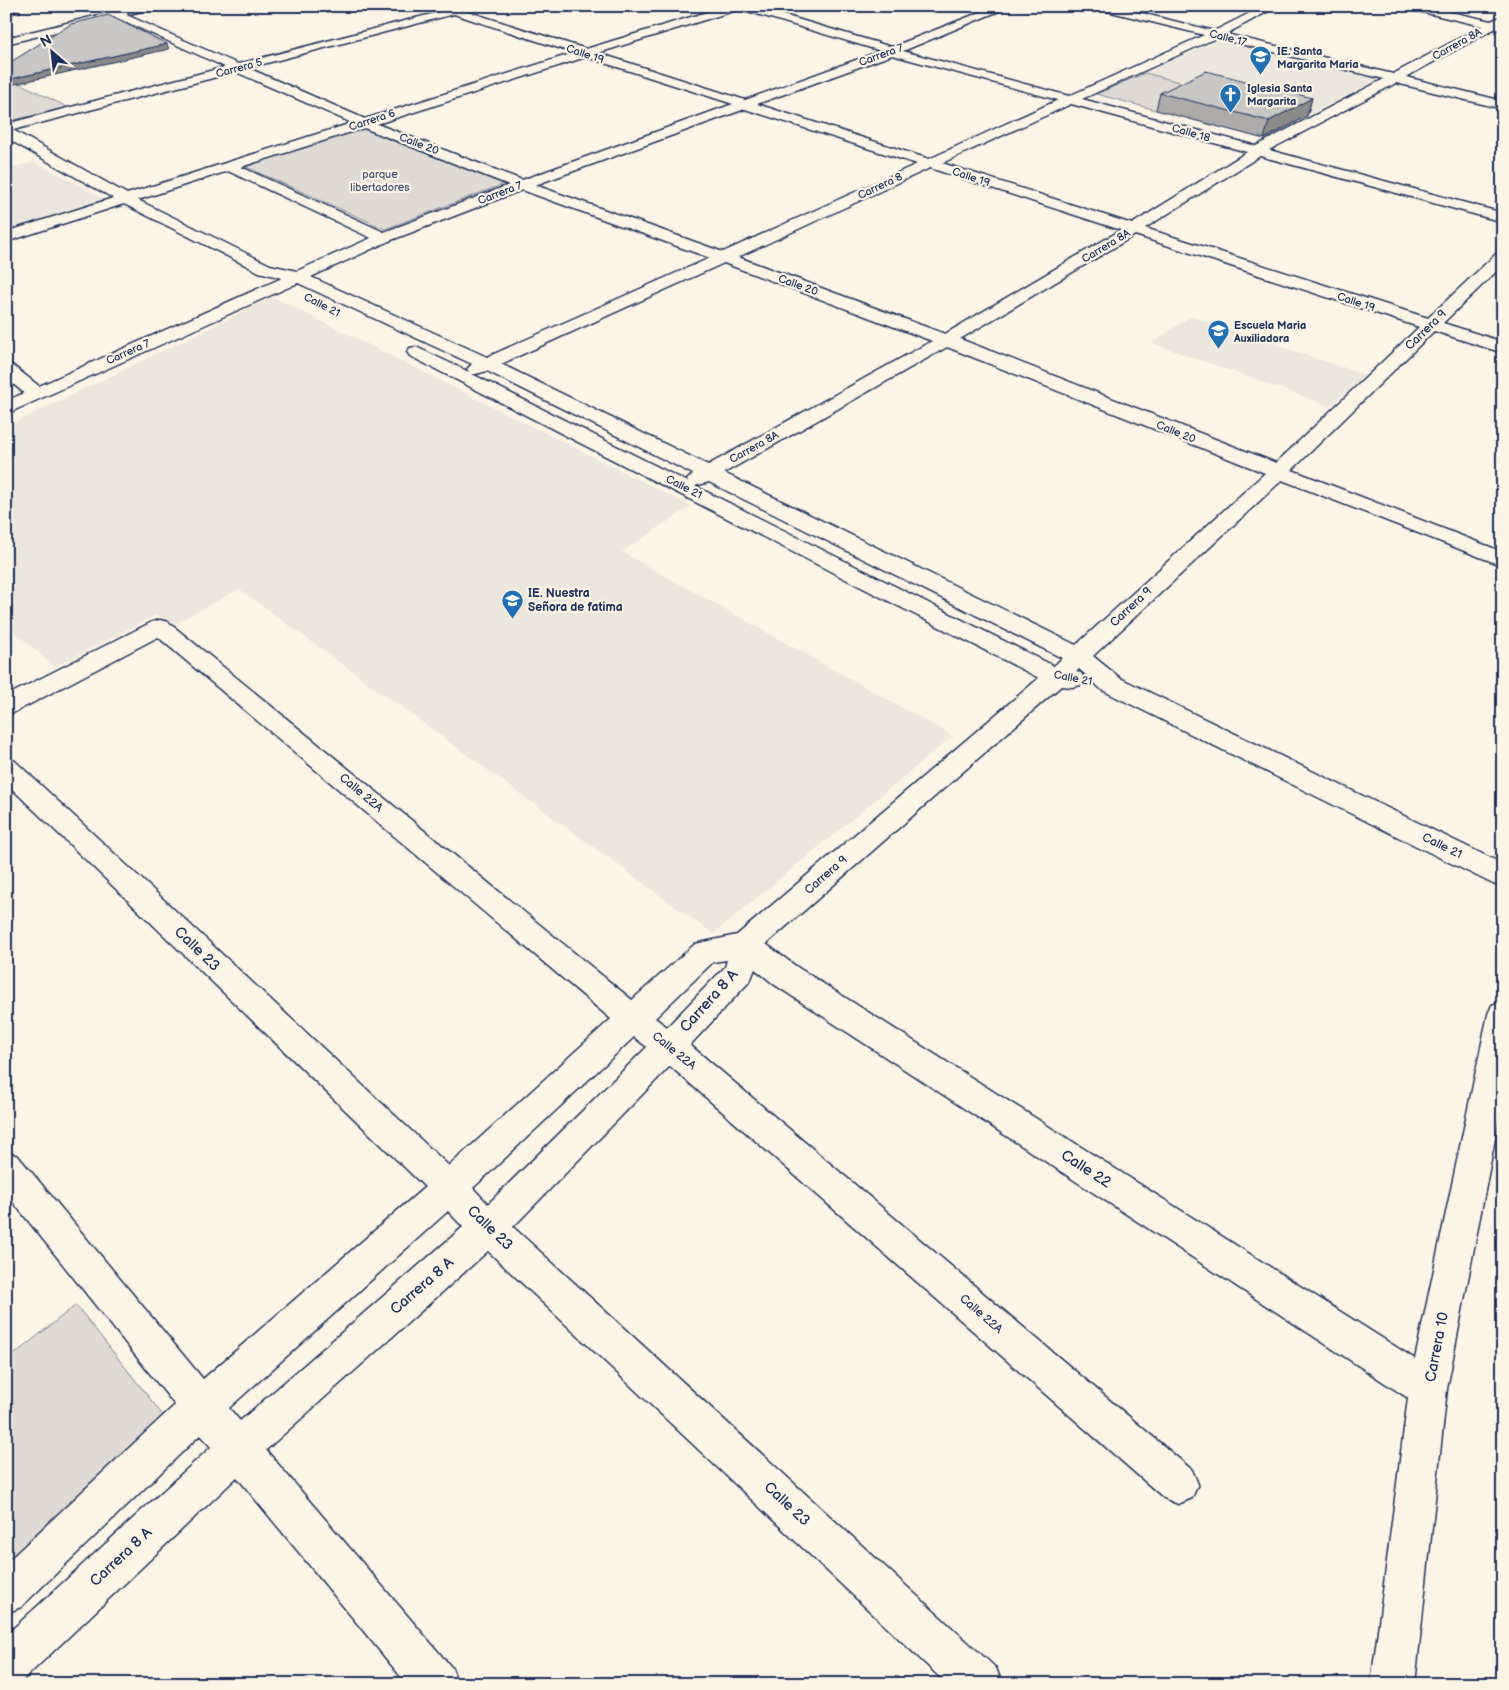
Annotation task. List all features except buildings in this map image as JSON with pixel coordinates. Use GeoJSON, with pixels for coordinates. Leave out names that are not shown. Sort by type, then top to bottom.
{"type":"FeatureCollection","features":[{"type":"Feature","properties":{"kind":"street","name":"Calle 20"},"geometry":{"type":"LineString","coordinates":[[96,6],[363,123],[522,185],[946,340],[1503,560]]}},
{"type":"Feature","properties":{"kind":"street"},"geometry":{"type":"LineString","coordinates":[[6,41],[150,6]]}},
{"type":"Feature","properties":{"kind":"street","name":"Calle 19"},"geometry":{"type":"LineString","coordinates":[[440,6],[583,54],[1503,348]]}},
{"type":"Feature","properties":{"kind":"street","name":"Carrera 5"},"geometry":{"type":"LineString","coordinates":[[6,130],[472,6]]}},
{"type":"Feature","properties":{"kind":"street","name":"Calle 18"},"geometry":{"type":"LineString","coordinates":[[740,6],[1390,183],[1503,218]]}},
{"type":"Feature","properties":{"kind":"street","name":"Carrera 6"},"geometry":{"type":"LineString","coordinates":[[6,237],[363,123],[740,6]]}},
{"type":"Feature","properties":{"kind":"street","name":"Carrera 7"},"geometry":{"type":"LineString","coordinates":[[6,408],[384,238],[522,185],[746,105],[891,48],[1006,6]]}},
{"type":"Feature","properties":{"kind":"street","name":"Calle 17"},"geometry":{"type":"LineString","coordinates":[[1099,6],[1503,105]]}},
{"type":"Feature","properties":{"kind":"street","name":"Carrera 8"},"geometry":{"type":"LineString","coordinates":[[463,375],[726,258],[1074,97],[1216,36],[1273,6]]}},
{"type":"Feature","properties":{"kind":"street"},"geometry":{"type":"LineString","coordinates":[[1409,6],[1499,24]]}},
{"type":"Feature","properties":{"kind":"street","name":"Carrera 8A"},"geometry":{"type":"LineString","coordinates":[[685,487],[946,340],[1132,230],[1263,148],[1499,24]]}},
{"type":"Feature","properties":{"kind":"street"},"geometry":{"type":"LineString","coordinates":[[26,48],[71,26]]}},
{"type":"Feature","properties":{"kind":"street","name":"Calle 21"},"geometry":{"type":"LineString","coordinates":[[6,130],[125,199],[265,269],[487,364],[1078,656],[1111,684],[1503,876]]}},
{"type":"Feature","properties":{"kind":"street"},"geometry":{"type":"LineString","coordinates":[[228,166],[384,238]]}},
{"type":"Feature","properties":{"kind":"street","name":"Calle 18"},"geometry":{"type":"LineString","coordinates":[[1390,183],[1503,208]]}},
{"type":"Feature","properties":{"kind":"street","name":"Carrera 9"},"geometry":{"type":"LineString","coordinates":[[745,945],[1056,676],[1278,472],[1503,256]]}},
{"type":"Feature","properties":{"kind":"street","name":"Calle 21"},"geometry":{"type":"LineString","coordinates":[[288,280],[463,375],[1056,676],[1111,684]]}},
{"type":"Feature","properties":{"kind":"street"},"geometry":{"type":"LineString","coordinates":[[6,369],[36,393]]}},
{"type":"Feature","properties":{"kind":"street","name":"Calle 22A"},"geometry":{"type":"LineString","coordinates":[[6,706],[160,627],[632,1018],[669,1046],[1178,1484]]}},
{"type":"Feature","properties":{"kind":"street","name":"Calle 23"},"geometry":{"type":"LineString","coordinates":[[6,767],[449,1188],[488,1228],[980,1684]]}},
{"type":"Feature","properties":{"kind":"street","name":"Carrera 8 A"},"geometry":{"type":"LineString","coordinates":[[6,1592],[201,1407],[449,1188],[705,952],[745,945],[739,972],[669,1046],[488,1228],[239,1448],[6,1665]]}},
{"type":"Feature","properties":{"kind":"street","name":"Calle 22"},"geometry":{"type":"LineString","coordinates":[[745,945],[786,976],[1428,1389]]}},
{"type":"Feature","properties":{"kind":"street","name":"Carrera 10"},"geometry":{"type":"LineString","coordinates":[[1393,1684],[1428,1389],[1503,1014]]}},
{"type":"Feature","properties":{"kind":"street"},"geometry":{"type":"LineString","coordinates":[[6,1167],[201,1407],[239,1448],[436,1684]]}},
{"type":"Feature","properties":{"kind":"shaded area","name":"IE. Santa Margarita Maria"},"geometry":{"type":"Polygon","coordinates":[[[1218,40],[1378,79],[1307,116],[1145,73],[1218,40]]]}},
{"type":"Feature","properties":{"kind":"shaded area"},"geometry":{"type":"Polygon","coordinates":[[[35,162],[107,200],[6,232],[6,169],[35,162]]]}},
{"type":"Feature","properties":{"kind":"shaded area","name":"IE. Nuestra Señora de fatima"},"geometry":{"type":"Polygon","coordinates":[[[273,297],[691,506],[622,552],[953,736],[713,934],[239,589],[174,624],[156,615],[54,667],[6,624],[6,427],[273,297]]]}},
{"type":"Feature","properties":{"kind":"shaded area"},"geometry":{"type":"Polygon","coordinates":[[[1191,316],[1366,375],[1329,406],[1152,343],[1191,316]]]}},
{"type":"Feature","properties":{"kind":"green space"},"geometry":{"type":"Polygon","coordinates":[[[1145,73],[1202,88],[1156,110],[1096,94],[1145,73]]]}},
{"type":"Feature","properties":{"kind":"green space"},"geometry":{"type":"Polygon","coordinates":[[[11,79],[67,107],[11,121],[6,119],[6,81],[11,79]]]}},
{"type":"Feature","properties":{"kind":"green space","name":"parque libertadores"},"geometry":{"type":"Polygon","coordinates":[[[362,128],[504,184],[385,229],[244,166],[362,128]]]}},
{"type":"Feature","properties":{"kind":"green space"},"geometry":{"type":"Polygon","coordinates":[[[76,1305],[177,1433],[6,1585],[6,1361],[76,1305]]]}},
{"type":"Feature","properties":{"kind":"place","name":"IE. Santa Margarita Maria"},"geometry":{"type":"Point","coordinates":[1261,76]}},
{"type":"Feature","properties":{"kind":"place","name":"Iglesia Santa Margarita"},"geometry":{"type":"Point","coordinates":[1231,113]}},
{"type":"Feature","properties":{"kind":"place","name":"Escuela Maria Auxiliadora"},"geometry":{"type":"Point","coordinates":[1218,350]}},
{"type":"Feature","properties":{"kind":"place","name":"IE. Nuestra Señora de fatima"},"geometry":{"type":"Point","coordinates":[512,619]}}]}
